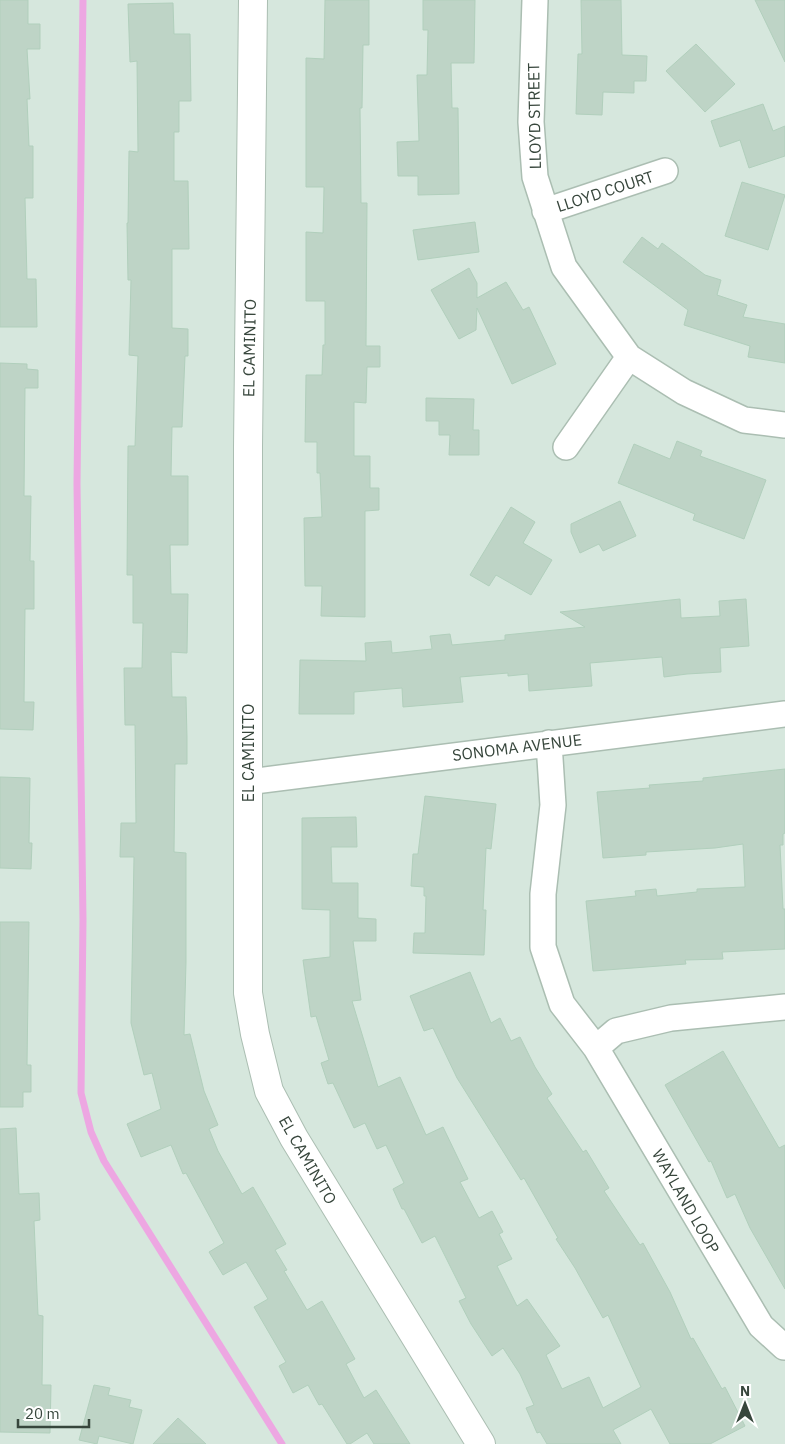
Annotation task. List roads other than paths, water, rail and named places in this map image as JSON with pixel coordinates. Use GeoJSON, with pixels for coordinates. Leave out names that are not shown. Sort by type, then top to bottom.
{"type":"FeatureCollection","features":[{"type":"Feature","properties":{"kind":"street","name":"EL CAMINITO"},"geometry":{"type":"LineString","coordinates":[[253,0],[248,447],[248,993],[254,1034],[269,1091],[294,1138],[481,1444]]}},
{"type":"Feature","properties":{"kind":"street","name":"LLOYD STREET"},"geometry":{"type":"LineString","coordinates":[[535,0],[531,122],[535,177],[564,267],[629,356]]}},
{"type":"Feature","properties":{"kind":"street","name":"LLOYD COURT"},"geometry":{"type":"LineString","coordinates":[[545,211],[665,171]]}},
{"type":"Feature","properties":{"kind":"street"},"geometry":{"type":"LineString","coordinates":[[566,447],[629,356],[684,392],[744,420],[785,425]]}},
{"type":"Feature","properties":{"kind":"street","name":"SONOMA AVENUE"},"geometry":{"type":"LineString","coordinates":[[248,782],[785,714]]}},
{"type":"Feature","properties":{"kind":"street","name":"WAYLAND LOOP"},"geometry":{"type":"LineString","coordinates":[[549,743],[553,805],[543,894],[542,947],[562,1004],[596,1048],[761,1326],[785,1346]]}},
{"type":"Feature","properties":{"kind":"street"},"geometry":{"type":"LineString","coordinates":[[596,1048],[616,1031],[662,1020],[785,1007]]}},
{"type":"Feature","properties":{"kind":"waterway"},"geometry":{"type":"LineString","coordinates":[[83,0],[77,484],[83,920],[81,1093],[91,1132],[104,1161],[282,1444]]}}]}
